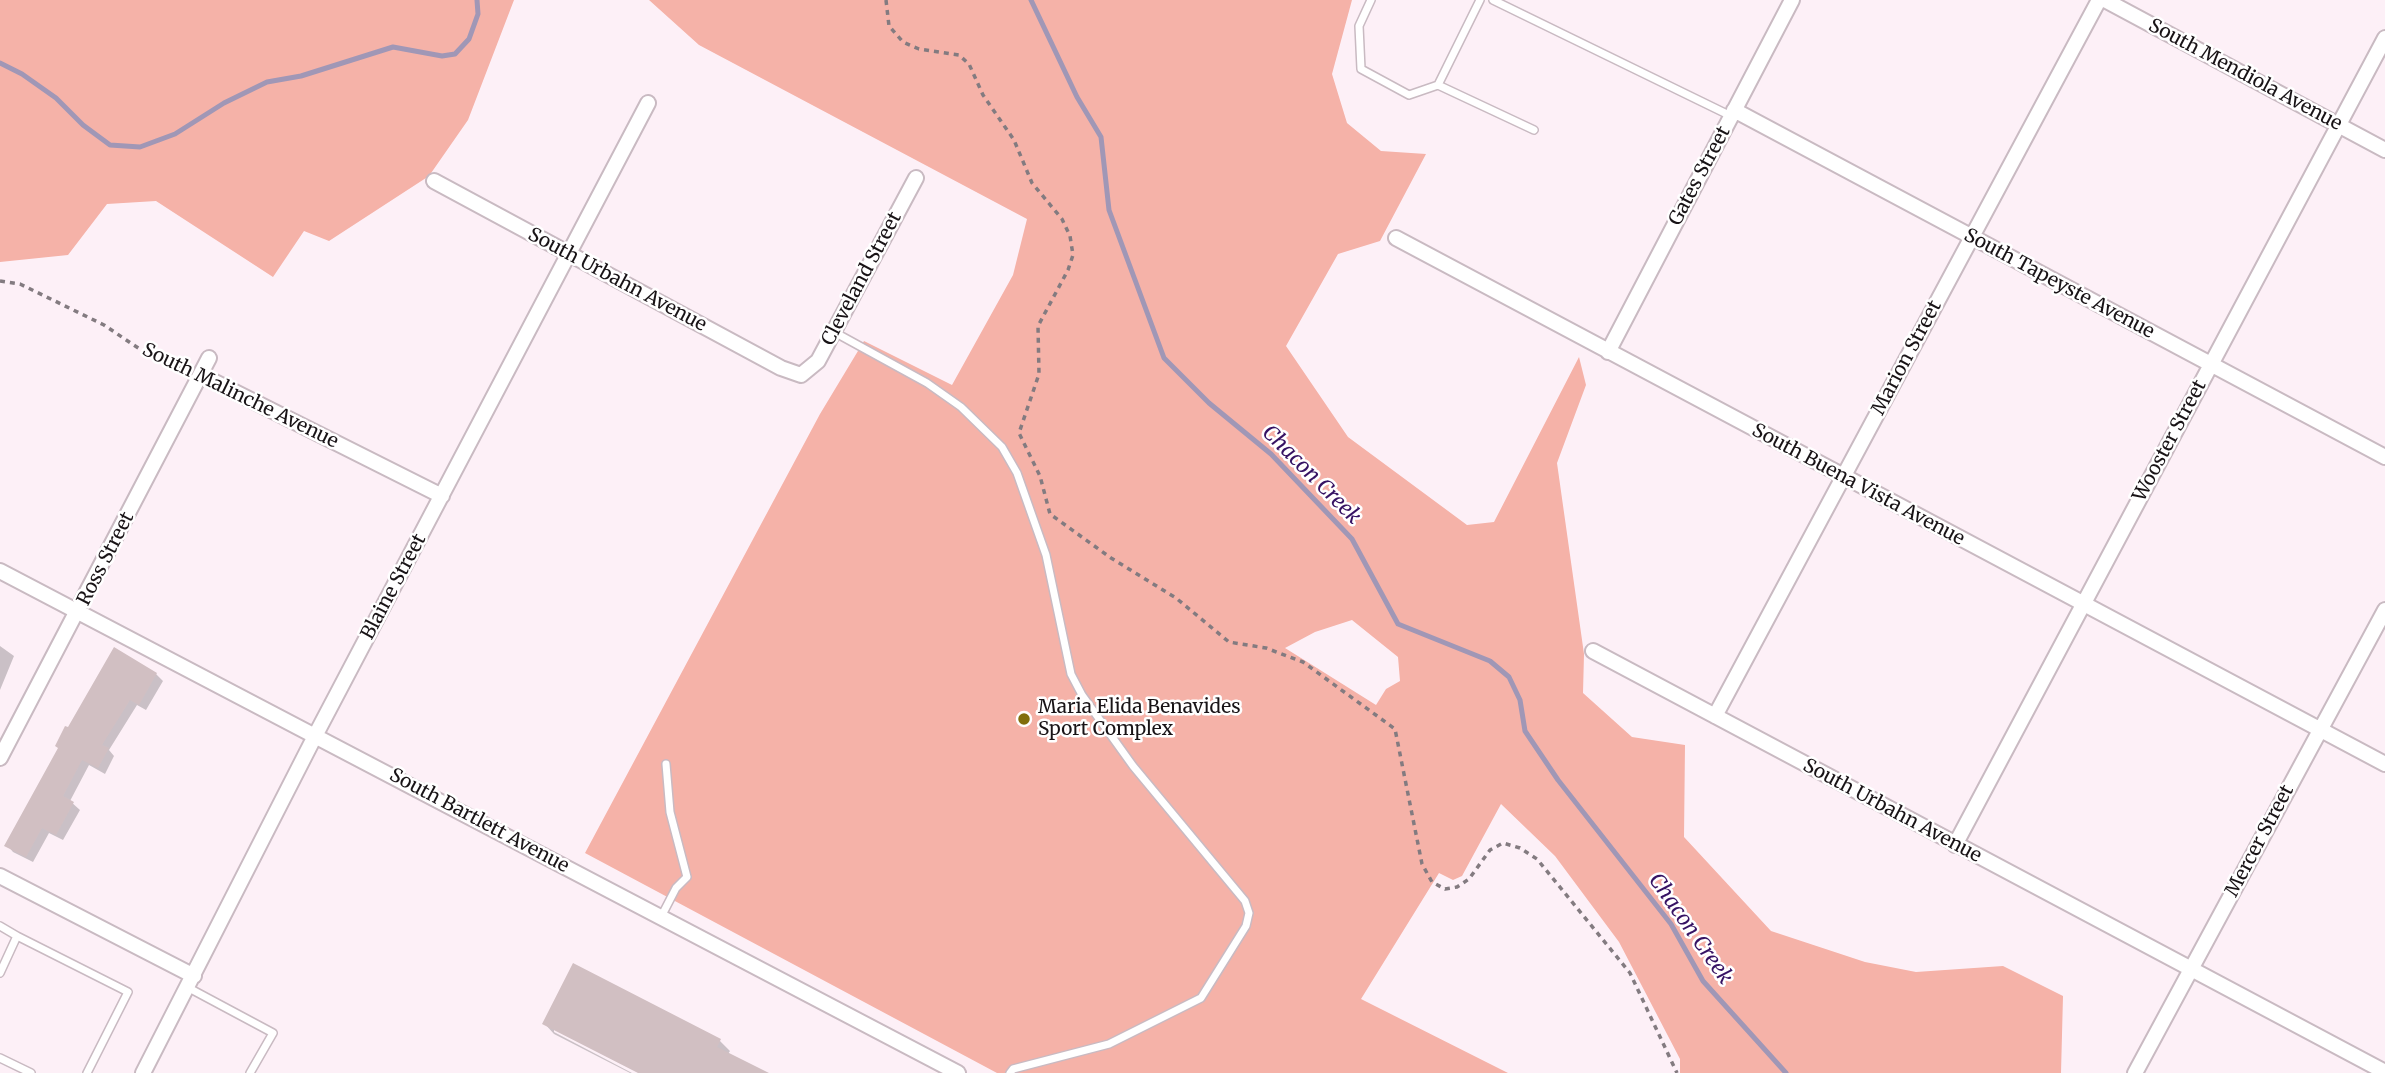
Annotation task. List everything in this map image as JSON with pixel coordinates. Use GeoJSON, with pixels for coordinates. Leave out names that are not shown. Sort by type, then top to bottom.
{"type":"FeatureCollection","features":[{"type":"Feature","properties":{"kind":"street","name":"Gates Street"},"geometry":{"type":"LineString","coordinates":[[1608,352],[1792,0]]}},
{"type":"Feature","properties":{"kind":"street","name":"Marion Street"},"geometry":{"type":"LineString","coordinates":[[1715,716],[2099,0]]}},
{"type":"Feature","properties":{"kind":"street","name":"South Mendiola Avenue"},"geometry":{"type":"LineString","coordinates":[[2105,0],[2385,150]]}},
{"type":"Feature","properties":{"kind":"street","name":"Wooster Street"},"geometry":{"type":"LineString","coordinates":[[1955,845],[2385,38]]}},
{"type":"Feature","properties":{"kind":"street","name":"Blaine Street"},"geometry":{"type":"LineString","coordinates":[[143,1073],[316,736],[648,103]]}},
{"type":"Feature","properties":{"kind":"street","name":"South Tapeyste Avenue"},"geometry":{"type":"LineString","coordinates":[[1733,113],[2385,457]]}},
{"type":"Feature","properties":{"kind":"street","name":"Cleveland Street"},"geometry":{"type":"LineString","coordinates":[[801,375],[818,361],[916,178]]}},
{"type":"Feature","properties":{"kind":"street","name":"South Urbahn Avenue"},"geometry":{"type":"LineString","coordinates":[[435,181],[781,368],[801,375]]}},
{"type":"Feature","properties":{"kind":"street","name":"South Buena Vista Avenue"},"geometry":{"type":"LineString","coordinates":[[1396,238],[2083,606],[2385,764]]}},
{"type":"Feature","properties":{"kind":"street","name":"Ross Street"},"geometry":{"type":"LineString","coordinates":[[0,758],[209,358]]}},
{"type":"Feature","properties":{"kind":"street","name":"South Malinche Avenue"},"geometry":{"type":"LineString","coordinates":[[201,375],[442,496]]}},
{"type":"Feature","properties":{"kind":"street","name":"South Bartlett Avenue"},"geometry":{"type":"LineString","coordinates":[[0,571],[958,1073]]}},
{"type":"Feature","properties":{"kind":"street","name":"Mercer Street"},"geometry":{"type":"LineString","coordinates":[[2136,1073],[2385,610]]}},
{"type":"Feature","properties":{"kind":"street","name":"South Urbahn Avenue"},"geometry":{"type":"LineString","coordinates":[[1593,651],[2385,1072]]}},
{"type":"Feature","properties":{"kind":"street"},"geometry":{"type":"LineString","coordinates":[[0,876],[190,981]]}},
{"type":"Feature","properties":{"kind":"lane"},"geometry":{"type":"LineString","coordinates":[[1371,0],[1359,26],[1361,69],[1409,94],[1438,85],[1534,130]]}},
{"type":"Feature","properties":{"kind":"lane"},"geometry":{"type":"LineString","coordinates":[[1438,85],[1480,0]]}},
{"type":"Feature","properties":{"kind":"lane"},"geometry":{"type":"LineString","coordinates":[[1493,0],[1733,113]]}},
{"type":"Feature","properties":{"kind":"lane"},"geometry":{"type":"LineString","coordinates":[[833,332],[928,383],[961,407],[1002,447],[1017,473],[1046,555],[1072,674],[1082,695],[1133,766],[1245,901],[1249,914],[1246,926],[1201,998],[1109,1044],[1013,1069],[1010,1073]]}},
{"type":"Feature","properties":{"kind":"lane"},"geometry":{"type":"LineString","coordinates":[[661,917],[676,888],[687,877],[670,812],[666,764]]}},
{"type":"Feature","properties":{"kind":"lane"},"geometry":{"type":"LineString","coordinates":[[0,926],[128,992],[87,1073]]}},
{"type":"Feature","properties":{"kind":"lane"},"geometry":{"type":"LineString","coordinates":[[0,973],[17,936]]}},
{"type":"Feature","properties":{"kind":"lane"},"geometry":{"type":"LineString","coordinates":[[190,981],[273,1033],[250,1073]]}},
{"type":"Feature","properties":{"kind":"lane"},"geometry":{"type":"LineString","coordinates":[[0,1058],[31,1073]]}},
{"type":"Feature","properties":{"kind":"path"},"geometry":{"type":"LineString","coordinates":[[886,0],[890,26],[903,42],[919,49],[959,55],[969,64],[990,107],[1014,140],[1032,183],[1062,219],[1070,236],[1073,255],[1068,270],[1038,326],[1039,374],[1019,433],[1040,476],[1050,514],[1111,558],[1176,598],[1229,642],[1266,648],[1303,662],[1395,729],[1422,864],[1432,882],[1445,888],[1457,887],[1469,879],[1490,850],[1503,843],[1520,848],[1537,859],[1630,974],[1677,1073]]}},
{"type":"Feature","properties":{"kind":"path","name":"South Malinche Avenue"},"geometry":{"type":"LineString","coordinates":[[0,281],[20,284],[104,325],[153,358],[201,375]]}},
{"type":"Feature","properties":{"kind":"shaded area"},"geometry":{"type":"Polygon","coordinates":[[[0,0],[514,0],[468,120],[429,176],[329,241],[304,231],[273,277],[156,201],[107,204],[68,255],[0,262],[0,0]]]}},
{"type":"Feature","properties":{"kind":"shaded area"},"geometry":{"type":"Polygon","coordinates":[[[649,0],[1352,0],[1332,74],[1347,123],[1381,151],[1426,154],[1380,241],[1338,254],[1286,346],[1348,437],[1467,525],[1494,522],[1579,357],[1586,385],[1557,463],[1584,654],[1583,693],[1632,737],[1685,745],[1684,837],[1771,931],[1865,962],[1916,972],[2003,966],[2063,996],[2061,1073],[1680,1073],[1680,1059],[1619,942],[1555,856],[1501,804],[1462,876],[1453,880],[1439,873],[1361,999],[1508,1073],[997,1073],[585,853],[820,414],[864,341],[952,385],[1013,275],[1027,219],[699,45],[649,0]],[[1352,620],[1315,632],[1285,648],[1376,705],[1386,689],[1400,681],[1398,657],[1352,620]]]}},
{"type":"Feature","properties":{"kind":"building"},"geometry":{"type":"Polygon","coordinates":[[[114,647],[157,673],[139,705],[130,700],[102,745],[109,748],[98,768],[82,760],[63,796],[74,802],[56,835],[42,828],[26,857],[4,846],[58,748],[55,746],[65,726],[68,727],[114,647]]]}},
{"type":"Feature","properties":{"kind":"building"},"geometry":{"type":"Polygon","coordinates":[[[573,963],[721,1039],[717,1047],[769,1073],[638,1073],[542,1024],[573,963]]]}},
{"type":"Feature","properties":{"kind":"waterway"},"geometry":{"type":"LineString","coordinates":[[0,63],[22,74],[56,98],[83,125],[110,145],[140,147],[175,134],[224,103],[267,82],[301,76],[393,47],[442,56],[455,54],[469,39],[478,14],[477,0]]}},
{"type":"Feature","properties":{"kind":"waterway","name":"Chacon Creek"},"geometry":{"type":"LineString","coordinates":[[1031,0],[1077,97],[1101,137],[1109,210],[1164,358],[1209,403],[1271,454],[1352,539],[1398,624],[1490,661],[1509,677],[1520,700],[1525,731],[1558,780],[1671,924],[1703,981],[1786,1073]]}},
{"type":"Feature","properties":{"kind":"place","name":"Maria Elida Benavides Sport Complex"},"geometry":{"type":"Point","coordinates":[1024,719]}}]}
